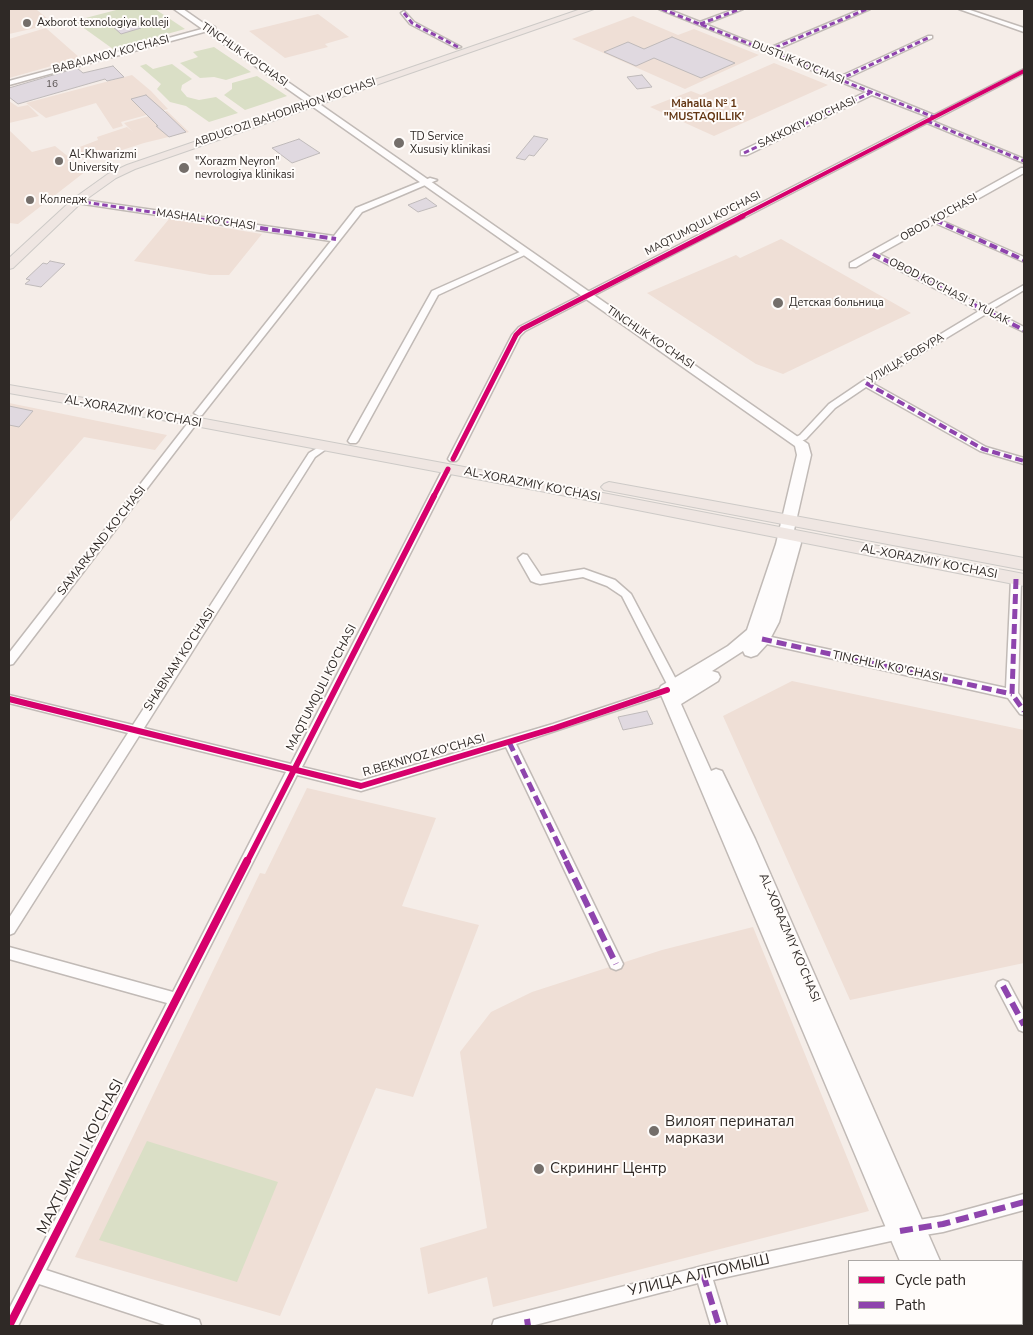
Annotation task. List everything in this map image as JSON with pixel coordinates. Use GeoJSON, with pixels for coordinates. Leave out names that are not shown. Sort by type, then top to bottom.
{"type":"FeatureCollection","features":[{"type":"Feature","properties":{"kind":"main road","name":"TINCHLIK KO'CHASI"},"geometry":{"type":"LineString","coordinates":[[178,9],[210,28]]}},
{"type":"Feature","properties":{"kind":"main road","name":"TINCHLIK KO'CHASI"},"geometry":{"type":"LineString","coordinates":[[186,9],[311,99],[535,252],[590,293],[800,439],[810,444],[814,455],[792,529],[751,637],[673,694]]}},
{"type":"Feature","properties":{"kind":"main road","name":"ABDUG’OZI BAHODIRHON KO’CHASI"},"geometry":{"type":"LineString","coordinates":[[28,232],[112,176],[145,161],[311,99],[572,9]]}},
{"type":"Feature","properties":{"kind":"main road","name":"ABDUG’OZI BAHODIRHON KO’CHASI"},"geometry":{"type":"LineString","coordinates":[[9,265],[65,198],[103,172],[144,154],[589,9]]}},
{"type":"Feature","properties":{"kind":"main road","name":"TINCHLIK KO'CHASI"},"geometry":{"type":"LineString","coordinates":[[429,181],[525,254],[590,293]]}},
{"type":"Feature","properties":{"kind":"main road","name":"AL-XORAZMIY KO’CHASI"},"geometry":{"type":"LineString","coordinates":[[9,378],[196,417]]}},
{"type":"Feature","properties":{"kind":"main road","name":"AL-XORAZMIY KO’CHASI"},"geometry":{"type":"LineString","coordinates":[[9,389],[353,441],[451,464],[792,529],[1020,579]]}},
{"type":"Feature","properties":{"kind":"main road","name":"AL-XORAZMIY KO’CHASI"},"geometry":{"type":"LineString","coordinates":[[196,417],[197,423],[324,447],[451,464]]}},
{"type":"Feature","properties":{"kind":"main road","name":"TINCHLIK KO'CHASI"},"geometry":{"type":"LineString","coordinates":[[673,694],[737,661],[762,639],[771,622],[792,529]]}},
{"type":"Feature","properties":{"kind":"main road","name":"AL-XORAZMIY KO’CHASI"},"geometry":{"type":"LineString","coordinates":[[792,529],[1024,564]]}},
{"type":"Feature","properties":{"kind":"main road","name":"AL-XORAZMIY KO’CHASI"},"geometry":{"type":"LineString","coordinates":[[673,694],[734,843],[908,1230],[928,1260]]}},
{"type":"Feature","properties":{"kind":"main road","name":"AL-XORAZMIY KO’CHASI"},"geometry":{"type":"LineString","coordinates":[[908,1230],[912,1260]]}},
{"type":"Feature","properties":{"kind":"street","name":"DUSTLIK KO'CHASI"},"geometry":{"type":"LineString","coordinates":[[662,9],[870,93],[1024,161]]}},
{"type":"Feature","properties":{"kind":"street"},"geometry":{"type":"LineString","coordinates":[[700,24],[740,9]]}},
{"type":"Feature","properties":{"kind":"street"},"geometry":{"type":"LineString","coordinates":[[767,51],[867,9]]}},
{"type":"Feature","properties":{"kind":"street"},"geometry":{"type":"LineString","coordinates":[[962,9],[1024,30]]}},
{"type":"Feature","properties":{"kind":"street"},"geometry":{"type":"LineString","coordinates":[[404,13],[412,23],[458,47]]}},
{"type":"Feature","properties":{"kind":"street","name":"BABAJANOV KO'CHASI"},"geometry":{"type":"LineString","coordinates":[[9,82],[210,28]]}},
{"type":"Feature","properties":{"kind":"street"},"geometry":{"type":"LineString","coordinates":[[838,80],[930,37]]}},
{"type":"Feature","properties":{"kind":"street","name":"MAQTUMQULI KO'CHASI"},"geometry":{"type":"LineString","coordinates":[[176,999],[518,332],[590,293],[1024,71]]}},
{"type":"Feature","properties":{"kind":"street","name":"SAKKOKIY KO'CHASI"},"geometry":{"type":"LineString","coordinates":[[744,153],[870,93]]}},
{"type":"Feature","properties":{"kind":"street","name":"OBOD KO'CHASI"},"geometry":{"type":"LineString","coordinates":[[853,266],[1024,170]]}},
{"type":"Feature","properties":{"kind":"street","name":"SAMARKAND KO’CHASI"},"geometry":{"type":"LineString","coordinates":[[9,661],[196,417],[364,206],[429,181]]}},
{"type":"Feature","properties":{"kind":"street","name":"MASHAL KO'CHASI"},"geometry":{"type":"LineString","coordinates":[[77,201],[336,239]]}},
{"type":"Feature","properties":{"kind":"street"},"geometry":{"type":"LineString","coordinates":[[935,220],[1024,260]]}},
{"type":"Feature","properties":{"kind":"street"},"geometry":{"type":"LineString","coordinates":[[353,441],[435,292],[525,254]]}},
{"type":"Feature","properties":{"kind":"street","name":"OBOD KO'CHASI 1 YULAK"},"geometry":{"type":"LineString","coordinates":[[874,254],[1024,330]]}},
{"type":"Feature","properties":{"kind":"street","name":"УЛИЦА БОБУРА"},"geometry":{"type":"LineString","coordinates":[[800,439],[832,406],[866,383],[1024,287]]}},
{"type":"Feature","properties":{"kind":"street"},"geometry":{"type":"LineString","coordinates":[[866,383],[983,448],[1020,460],[1024,453]]}},
{"type":"Feature","properties":{"kind":"street","name":"SHABNAM KO’CHASI"},"geometry":{"type":"LineString","coordinates":[[9,929],[134,730],[312,455],[324,447]]}},
{"type":"Feature","properties":{"kind":"street","name":"AL-XORAZMIY KO’CHASI"},"geometry":{"type":"LineString","coordinates":[[523,558],[535,578],[540,580],[584,573],[611,583],[626,594],[673,694]]}},
{"type":"Feature","properties":{"kind":"street"},"geometry":{"type":"LineString","coordinates":[[1020,579],[1012,694],[1024,711]]}},
{"type":"Feature","properties":{"kind":"street","name":"TINCHLIK KO'CHASI"},"geometry":{"type":"LineString","coordinates":[[762,639],[1012,694]]}},
{"type":"Feature","properties":{"kind":"street","name":"R.BEKNIYOZ KO'CHASI"},"geometry":{"type":"LineString","coordinates":[[9,699],[361,786],[673,694]]}},
{"type":"Feature","properties":{"kind":"street"},"geometry":{"type":"LineString","coordinates":[[509,742],[616,964]]}},
{"type":"Feature","properties":{"kind":"street"},"geometry":{"type":"LineString","coordinates":[[9,953],[176,999]]}},
{"type":"Feature","properties":{"kind":"street"},"geometry":{"type":"LineString","coordinates":[[1003,986],[1024,1025]]}},
{"type":"Feature","properties":{"kind":"street","name":"MАXTUMKULI KO'CHASI"},"geometry":{"type":"LineString","coordinates":[[9,1326],[176,999]]}},
{"type":"Feature","properties":{"kind":"street","name":"УЛИЦА АЛПОМЫШ"},"geometry":{"type":"LineString","coordinates":[[500,1326],[528,1323],[703,1274],[943,1224],[1024,1202]]}},
{"type":"Feature","properties":{"kind":"street"},"geometry":{"type":"LineString","coordinates":[[703,1274],[719,1326]]}},
{"type":"Feature","properties":{"kind":"street"},"geometry":{"type":"LineString","coordinates":[[35,1275],[193,1326]]}},
{"type":"Feature","properties":{"kind":"shaded area","name":"Axborot texnologiya kolleji"},"geometry":{"type":"Polygon","coordinates":[[[9,9],[40,9],[37,10],[48,19],[44,26],[9,34],[9,9]]]}},
{"type":"Feature","properties":{"kind":"shaded area"},"geometry":{"type":"Polygon","coordinates":[[[318,14],[349,37],[325,44],[328,47],[285,58],[249,31],[318,14]]]}},
{"type":"Feature","properties":{"kind":"shaded area"},"geometry":{"type":"Polygon","coordinates":[[[633,16],[678,35],[694,29],[759,55],[685,89],[572,39],[633,16]]]}},
{"type":"Feature","properties":{"kind":"shaded area"},"geometry":{"type":"Polygon","coordinates":[[[46,28],[80,58],[9,78],[9,39],[46,28]]]}},
{"type":"Feature","properties":{"kind":"shaded area"},"geometry":{"type":"Polygon","coordinates":[[[774,63],[828,85],[714,136],[650,107],[691,91],[701,95],[774,63]]]}},
{"type":"Feature","properties":{"kind":"shaded area"},"geometry":{"type":"Polygon","coordinates":[[[132,75],[168,109],[121,122],[123,126],[113,129],[96,103],[46,118],[26,103],[132,75]]]}},
{"type":"Feature","properties":{"kind":"shaded area"},"geometry":{"type":"Polygon","coordinates":[[[9,101],[18,107],[28,105],[39,116],[9,123],[9,101]]]}},
{"type":"Feature","properties":{"kind":"shaded area"},"geometry":{"type":"Polygon","coordinates":[[[167,111],[189,132],[144,143],[91,160],[77,148],[98,140],[97,137],[127,127],[133,132],[124,123],[167,111]]]}},
{"type":"Feature","properties":{"kind":"shaded area"},"geometry":{"type":"Polygon","coordinates":[[[9,130],[32,152],[55,146],[86,171],[18,224],[9,223],[9,130]]]}},
{"type":"Feature","properties":{"kind":"shaded area"},"geometry":{"type":"Polygon","coordinates":[[[169,219],[262,234],[229,275],[210,275],[134,261],[169,219]]]}},
{"type":"Feature","properties":{"kind":"shaded area","name":"Детская больница"},"geometry":{"type":"Polygon","coordinates":[[[781,239],[911,313],[783,374],[756,364],[647,293],[736,255],[740,258],[781,239]]]}},
{"type":"Feature","properties":{"kind":"shaded area"},"geometry":{"type":"Polygon","coordinates":[[[9,403],[167,435],[155,450],[84,437],[9,523],[9,403]]]}},
{"type":"Feature","properties":{"kind":"shaded area"},"geometry":{"type":"Polygon","coordinates":[[[792,681],[1024,730],[1024,963],[850,1000],[723,716],[792,681]]]}},
{"type":"Feature","properties":{"kind":"shaded area"},"geometry":{"type":"Polygon","coordinates":[[[307,788],[436,818],[402,906],[479,925],[413,1097],[376,1088],[280,1316],[75,1257],[260,873],[265,874],[307,788]]]}},
{"type":"Feature","properties":{"kind":"shaded area","name":"Вилоят перинатал маркази"},"geometry":{"type":"Polygon","coordinates":[[[753,927],[869,1211],[493,1307],[487,1277],[428,1294],[420,1248],[487,1228],[460,1052],[491,1012],[532,992],[662,950],[753,927]]]}},
{"type":"Feature","properties":{"kind":"green space"},"geometry":{"type":"Polygon","coordinates":[[[120,9],[155,9],[185,29],[113,49],[74,21],[120,9]]]}},
{"type":"Feature","properties":{"kind":"green space"},"geometry":{"type":"Polygon","coordinates":[[[214,47],[251,72],[226,80],[214,77],[200,78],[180,63],[198,57],[193,52],[214,47]]]}},
{"type":"Feature","properties":{"kind":"green space"},"geometry":{"type":"Polygon","coordinates":[[[146,64],[153,69],[172,64],[192,79],[182,85],[181,90],[187,97],[199,100],[216,97],[238,113],[209,122],[186,106],[170,102],[157,89],[161,84],[140,66],[146,64]]]}},
{"type":"Feature","properties":{"kind":"green space"},"geometry":{"type":"Polygon","coordinates":[[[257,76],[287,96],[245,110],[224,95],[232,89],[232,83],[257,76]]]}},
{"type":"Feature","properties":{"kind":"green space"},"geometry":{"type":"Polygon","coordinates":[[[147,1141],[278,1182],[237,1282],[99,1240],[147,1141]]]}},
{"type":"Feature","properties":{"kind":"building"},"geometry":{"type":"Polygon","coordinates":[[[130,20],[141,28],[121,34],[111,25],[130,20]]]}},
{"type":"Feature","properties":{"kind":"building"},"geometry":{"type":"Polygon","coordinates":[[[672,37],[735,63],[701,78],[654,58],[636,66],[604,52],[628,42],[644,49],[672,37]]]}},
{"type":"Feature","properties":{"kind":"building"},"geometry":{"type":"Polygon","coordinates":[[[113,66],[124,77],[107,81],[105,79],[18,104],[9,97],[9,88],[77,68],[83,73],[113,66]]]}},
{"type":"Feature","properties":{"kind":"building"},"geometry":{"type":"Polygon","coordinates":[[[642,75],[652,87],[637,89],[627,77],[642,75]]]}},
{"type":"Feature","properties":{"kind":"building"},"geometry":{"type":"Polygon","coordinates":[[[146,95],[186,132],[169,137],[156,126],[158,126],[131,99],[146,95]]]}},
{"type":"Feature","properties":{"kind":"building"},"geometry":{"type":"Polygon","coordinates":[[[534,136],[548,139],[534,156],[529,155],[525,160],[516,158],[534,136]]]}},
{"type":"Feature","properties":{"kind":"building"},"geometry":{"type":"Polygon","coordinates":[[[299,139],[320,153],[292,163],[272,148],[299,139]]]}},
{"type":"Feature","properties":{"kind":"building"},"geometry":{"type":"Polygon","coordinates":[[[426,198],[437,206],[418,212],[408,205],[426,198]]]}},
{"type":"Feature","properties":{"kind":"building"},"geometry":{"type":"Polygon","coordinates":[[[50,261],[65,264],[41,287],[25,284],[30,280],[26,279],[43,263],[47,264],[50,261]]]}},
{"type":"Feature","properties":{"kind":"building"},"geometry":{"type":"Polygon","coordinates":[[[9,406],[33,411],[19,427],[9,425],[9,406]]]}},
{"type":"Feature","properties":{"kind":"building"},"geometry":{"type":"Polygon","coordinates":[[[647,711],[653,724],[623,730],[618,717],[647,711]]]}},
{"type":"Feature","properties":{"kind":"marked path"},"geometry":{"type":"LineString","coordinates":[[662,9],[934,117]]}},
{"type":"Feature","properties":{"kind":"marked path"},"geometry":{"type":"LineString","coordinates":[[700,24],[740,9]]}},
{"type":"Feature","properties":{"kind":"marked path"},"geometry":{"type":"LineString","coordinates":[[767,51],[867,9]]}},
{"type":"Feature","properties":{"kind":"marked path"},"geometry":{"type":"LineString","coordinates":[[404,13],[412,23],[458,47]]}},
{"type":"Feature","properties":{"kind":"marked path"},"geometry":{"type":"LineString","coordinates":[[838,80],[930,37]]}},
{"type":"Feature","properties":{"kind":"marked path"},"geometry":{"type":"LineString","coordinates":[[744,153],[870,93]]}},
{"type":"Feature","properties":{"kind":"marked path"},"geometry":{"type":"LineString","coordinates":[[927,121],[1024,161]]}},
{"type":"Feature","properties":{"kind":"marked path"},"geometry":{"type":"LineString","coordinates":[[77,201],[336,239]]}},
{"type":"Feature","properties":{"kind":"marked path"},"geometry":{"type":"LineString","coordinates":[[935,220],[1024,260]]}},
{"type":"Feature","properties":{"kind":"marked path"},"geometry":{"type":"LineString","coordinates":[[873,254],[1024,330]]}},
{"type":"Feature","properties":{"kind":"marked path"},"geometry":{"type":"LineString","coordinates":[[866,383],[983,449],[1024,461]]}},
{"type":"Feature","properties":{"kind":"marked path"},"geometry":{"type":"LineString","coordinates":[[1016,579],[1012,694],[1024,711]]}},
{"type":"Feature","properties":{"kind":"marked path"},"geometry":{"type":"LineString","coordinates":[[762,639],[1012,694]]}},
{"type":"Feature","properties":{"kind":"marked path"},"geometry":{"type":"LineString","coordinates":[[509,742],[616,964]]}},
{"type":"Feature","properties":{"kind":"marked path"},"geometry":{"type":"LineString","coordinates":[[1003,986],[1024,1025]]}},
{"type":"Feature","properties":{"kind":"marked path"},"geometry":{"type":"LineString","coordinates":[[900,1231],[943,1224],[1024,1202]]}},
{"type":"Feature","properties":{"kind":"marked path"},"geometry":{"type":"LineString","coordinates":[[703,1274],[719,1326]]}},
{"type":"Feature","properties":{"kind":"marked path"},"geometry":{"type":"LineString","coordinates":[[527,1319],[528,1326]]}},
{"type":"Feature","properties":{"kind":"cycle path"},"geometry":{"type":"LineString","coordinates":[[453,459],[516,335],[522,329],[1024,71]]}},
{"type":"Feature","properties":{"kind":"cycle path"},"geometry":{"type":"LineString","coordinates":[[9,1326],[448,469]]}},
{"type":"Feature","properties":{"kind":"cycle path"},"geometry":{"type":"LineString","coordinates":[[9,699],[361,786],[555,728],[667,690]]}},
{"type":"Feature","properties":{"kind":"place","name":"Axborot texnologiya kolleji"},"geometry":{"type":"Point","coordinates":[27,23]}},
{"type":"Feature","properties":{"kind":"place","name":"TD Service Xususiy klinikasi"},"geometry":{"type":"Point","coordinates":[399,143]}},
{"type":"Feature","properties":{"kind":"place","name":"Al-Khwarizmi University"},"geometry":{"type":"Point","coordinates":[59,161]}},
{"type":"Feature","properties":{"kind":"place","name":"\"Xorazm Neyron\" nevrologiya klinikasi"},"geometry":{"type":"Point","coordinates":[184,168]}},
{"type":"Feature","properties":{"kind":"place","name":"Колледж"},"geometry":{"type":"Point","coordinates":[30,200]}},
{"type":"Feature","properties":{"kind":"place","name":"Детская больница"},"geometry":{"type":"Point","coordinates":[778,303]}},
{"type":"Feature","properties":{"kind":"place","name":"Вилоят перинатал маркази"},"geometry":{"type":"Point","coordinates":[654,1131]}},
{"type":"Feature","properties":{"kind":"place","name":"Скрининг Центр"},"geometry":{"type":"Point","coordinates":[539,1169]}},
{"type":"Feature","properties":{"kind":"district","name":"Mahalla № 1 \"MUSTAQILLIK'"},"geometry":{"type":"Point","coordinates":[704,110]}}]}
